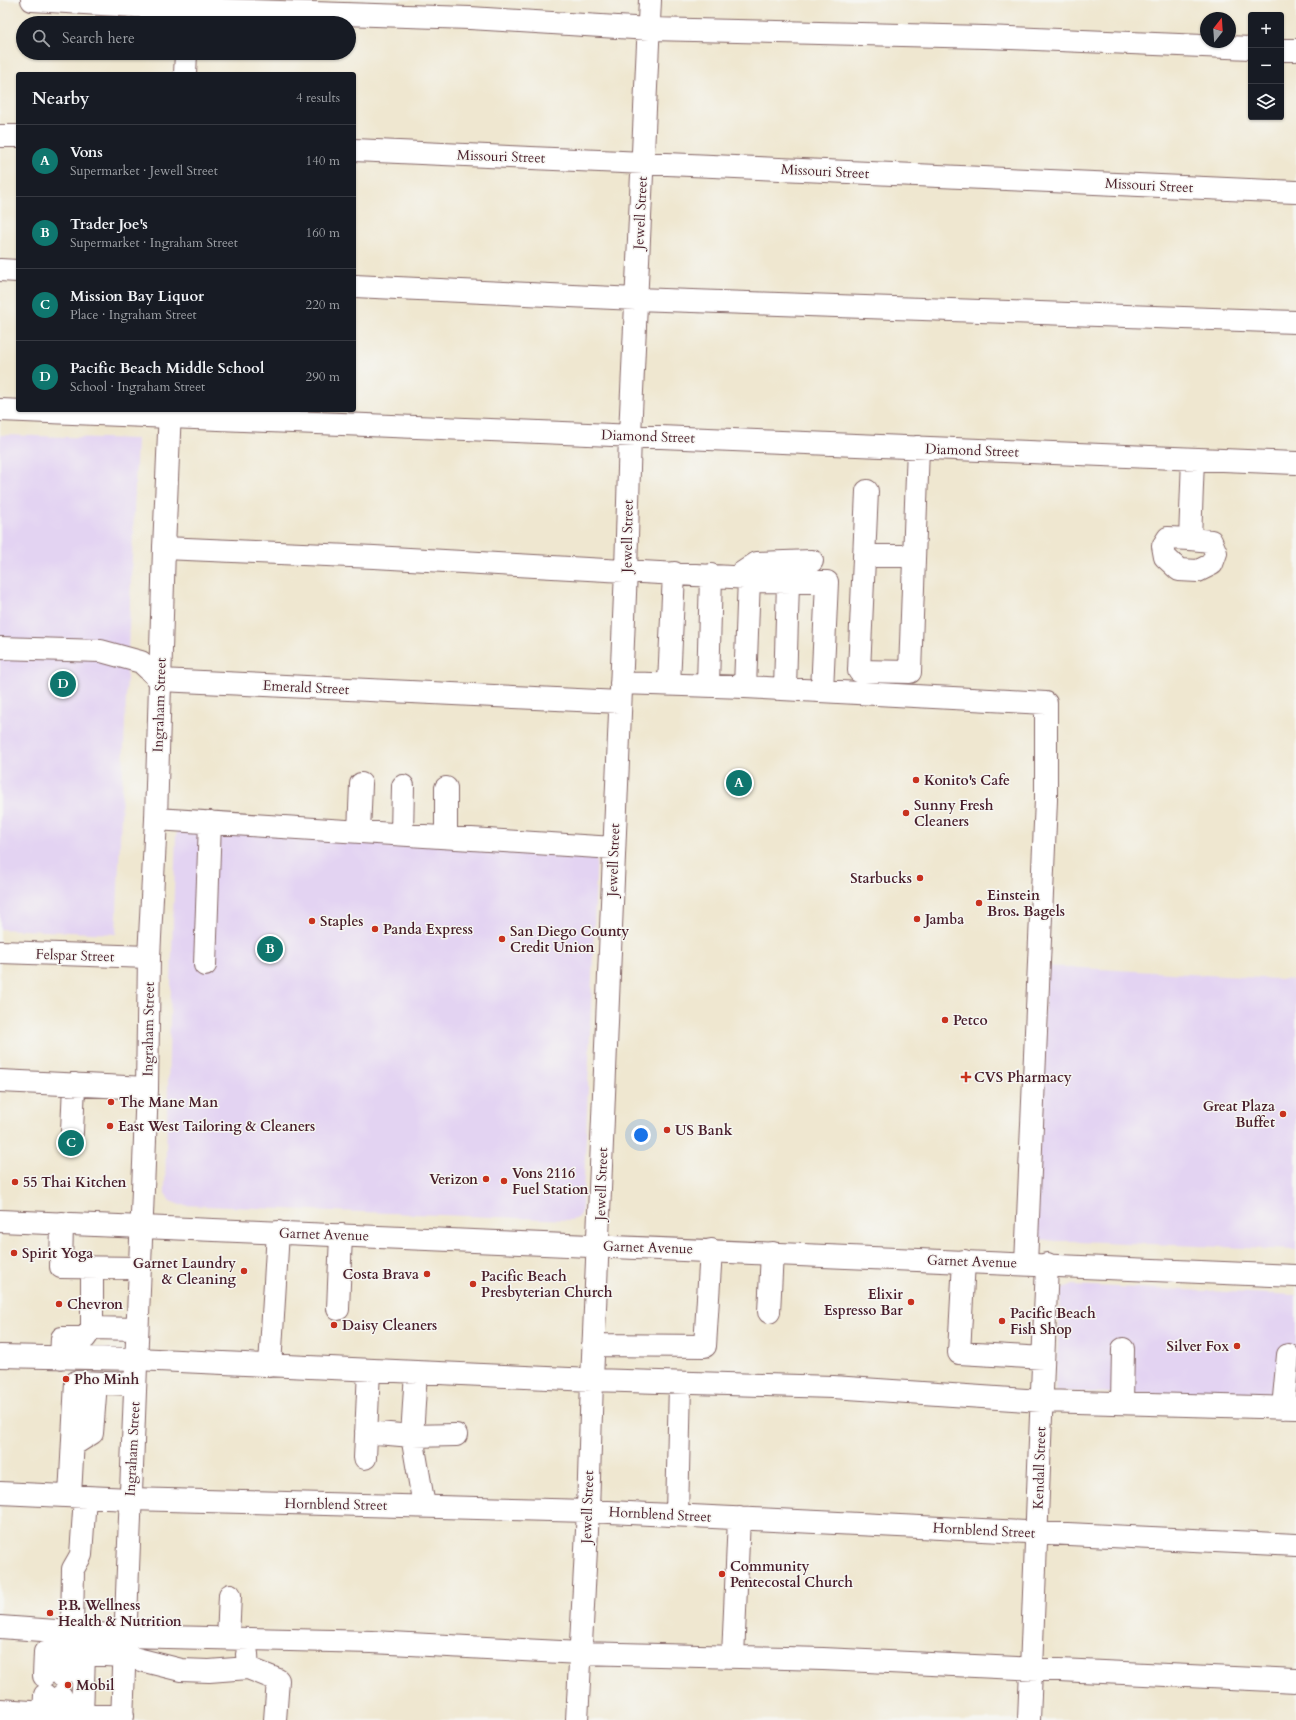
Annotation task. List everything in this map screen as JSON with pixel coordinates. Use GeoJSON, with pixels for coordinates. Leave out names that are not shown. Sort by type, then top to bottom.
{"type":"FeatureCollection","features":[{"type":"Feature","properties":{"kind":"street"},"geometry":{"type":"LineString","coordinates":[[32,0],[188,11],[470,18],[650,29],[985,37],[1248,48]]}},
{"type":"Feature","properties":{"kind":"street","name":"Jewell Street"},"geometry":{"type":"LineString","coordinates":[[578,1720],[580,1653],[588,1511],[593,1345],[626,570],[630,435],[650,29],[650,0]]}},
{"type":"Feature","properties":{"kind":"street"},"geometry":{"type":"LineString","coordinates":[[1284,50],[1296,50]]}},
{"type":"Feature","properties":{"kind":"street"},"geometry":{"type":"LineString","coordinates":[[185,72],[186,60]]}},
{"type":"Feature","properties":{"kind":"street"},"geometry":{"type":"LineString","coordinates":[[0,136],[16,136]]}},
{"type":"Feature","properties":{"kind":"street","name":"Missouri Street"},"geometry":{"type":"LineString","coordinates":[[356,150],[1296,192]]}},
{"type":"Feature","properties":{"kind":"street"},"geometry":{"type":"LineString","coordinates":[[0,270],[16,271]]}},
{"type":"Feature","properties":{"kind":"street"},"geometry":{"type":"LineString","coordinates":[[356,286],[636,299],[1296,322]]}},
{"type":"Feature","properties":{"kind":"street","name":"Diamond Street"},"geometry":{"type":"LineString","coordinates":[[0,410],[16,410]]}},
{"type":"Feature","properties":{"kind":"street","name":"Diamond Street"},"geometry":{"type":"LineString","coordinates":[[85,412],[170,414],[1296,463]]}},
{"type":"Feature","properties":{"kind":"street","name":"Ingraham Street"},"geometry":{"type":"LineString","coordinates":[[122,1718],[147,1088],[149,957],[156,819],[164,548],[170,414]]}},
{"type":"Feature","properties":{"kind":"street"},"geometry":{"type":"LineString","coordinates":[[867,491],[859,671],[910,672],[918,447]]}},
{"type":"Feature","properties":{"kind":"street"},"geometry":{"type":"LineString","coordinates":[[1190,539],[1193,459]]}},
{"type":"Feature","properties":{"kind":"street"},"geometry":{"type":"LineString","coordinates":[[164,548],[626,570],[710,575],[788,582],[827,582],[822,691]]}},
{"type":"Feature","properties":{"kind":"street"},"geometry":{"type":"LineString","coordinates":[[864,556],[914,556]]}},
{"type":"Feature","properties":{"kind":"street"},"geometry":{"type":"LineString","coordinates":[[745,687],[745,578],[757,563],[812,561]]}},
{"type":"Feature","properties":{"kind":"street"},"geometry":{"type":"LineString","coordinates":[[668,684],[674,573]]}},
{"type":"Feature","properties":{"kind":"street"},"geometry":{"type":"LineString","coordinates":[[708,686],[710,575]]}},
{"type":"Feature","properties":{"kind":"street"},"geometry":{"type":"LineString","coordinates":[[785,689],[788,582]]}},
{"type":"Feature","properties":{"kind":"street"},"geometry":{"type":"LineString","coordinates":[[0,648],[101,651],[141,662],[160,680]]}},
{"type":"Feature","properties":{"kind":"street","name":"Emerald Street"},"geometry":{"type":"LineString","coordinates":[[160,680],[621,692],[668,684],[822,691]]}},
{"type":"Feature","properties":{"kind":"street","name":"Kendall Street"},"geometry":{"type":"LineString","coordinates":[[822,691],[1046,703],[1046,800],[1036,1264],[1043,1358],[1029,1720]]}},
{"type":"Feature","properties":{"kind":"street"},"geometry":{"type":"LineString","coordinates":[[359,832],[361,784]]}},
{"type":"Feature","properties":{"kind":"street"},"geometry":{"type":"LineString","coordinates":[[402,834],[404,786]]}},
{"type":"Feature","properties":{"kind":"street"},"geometry":{"type":"LineString","coordinates":[[446,788],[446,837]]}},
{"type":"Feature","properties":{"kind":"street"},"geometry":{"type":"LineString","coordinates":[[156,819],[614,848]]}},
{"type":"Feature","properties":{"kind":"street"},"geometry":{"type":"LineString","coordinates":[[205,965],[210,822]]}},
{"type":"Feature","properties":{"kind":"street","name":"Felspar Street"},"geometry":{"type":"LineString","coordinates":[[0,952],[149,957]]}},
{"type":"Feature","properties":{"kind":"street"},"geometry":{"type":"LineString","coordinates":[[0,1081],[147,1088]]}},
{"type":"Feature","properties":{"kind":"street"},"geometry":{"type":"LineString","coordinates":[[72,1132],[74,1084]]}},
{"type":"Feature","properties":{"kind":"street","name":"Garnet Avenue"},"geometry":{"type":"LineString","coordinates":[[0,1221],[1296,1276]]}},
{"type":"Feature","properties":{"kind":"street"},"geometry":{"type":"LineString","coordinates":[[62,1223],[61,1268],[140,1268]]}},
{"type":"Feature","properties":{"kind":"street"},"geometry":{"type":"LineString","coordinates":[[270,1366],[278,1232]]}},
{"type":"Feature","properties":{"kind":"street"},"geometry":{"type":"LineString","coordinates":[[338,1309],[341,1235]]}},
{"type":"Feature","properties":{"kind":"street"},"geometry":{"type":"LineString","coordinates":[[593,1345],[705,1346],[711,1250]]}},
{"type":"Feature","properties":{"kind":"street"},"geometry":{"type":"LineString","coordinates":[[769,1312],[772,1253]]}},
{"type":"Feature","properties":{"kind":"street"},"geometry":{"type":"LineString","coordinates":[[964,1261],[959,1353],[1043,1358]]}},
{"type":"Feature","properties":{"kind":"street"},"geometry":{"type":"LineString","coordinates":[[61,1358],[62,1338],[85,1338],[92,1328],[92,1268]]}},
{"type":"Feature","properties":{"kind":"street"},"geometry":{"type":"LineString","coordinates":[[92,1328],[137,1328]]}},
{"type":"Feature","properties":{"kind":"street"},"geometry":{"type":"LineString","coordinates":[[1122,1403],[1123,1349]]}},
{"type":"Feature","properties":{"kind":"street"},"geometry":{"type":"LineString","coordinates":[[0,1356],[136,1360],[592,1380],[833,1387],[1041,1401],[1290,1408],[1288,1355]]}},
{"type":"Feature","properties":{"kind":"street"},"geometry":{"type":"LineString","coordinates":[[365,1458],[369,1370]]}},
{"type":"Feature","properties":{"kind":"street"},"geometry":{"type":"LineString","coordinates":[[416,1372],[412,1436],[424,1506]]}},
{"type":"Feature","properties":{"kind":"street"},"geometry":{"type":"LineString","coordinates":[[72,1632],[73,1569],[81,1555],[78,1497],[73,1445],[92,1433],[96,1383],[135,1384]]}},
{"type":"Feature","properties":{"kind":"street"},"geometry":{"type":"LineString","coordinates":[[677,1515],[680,1383]]}},
{"type":"Feature","properties":{"kind":"street"},"geometry":{"type":"LineString","coordinates":[[366,1432],[412,1436],[456,1435]]}},
{"type":"Feature","properties":{"kind":"street","name":"Hornblend Street"},"geometry":{"type":"LineString","coordinates":[[0,1494],[130,1499],[588,1511],[1296,1545]]}},
{"type":"Feature","properties":{"kind":"street"},"geometry":{"type":"LineString","coordinates":[[733,1657],[739,1518]]}},
{"type":"Feature","properties":{"kind":"street"},"geometry":{"type":"LineString","coordinates":[[230,1595],[238,1639],[248,1668]]}},
{"type":"Feature","properties":{"kind":"street"},"geometry":{"type":"LineString","coordinates":[[0,1627],[72,1632],[125,1646],[181,1670],[209,1671],[248,1668],[278,1680],[275,1720]]}},
{"type":"Feature","properties":{"kind":"street"},"geometry":{"type":"LineString","coordinates":[[54,1699],[45,1652],[84,1654],[125,1646],[238,1639],[372,1642],[580,1653],[1032,1668],[1296,1681]]}},
{"type":"Feature","properties":{"kind":"street"},"geometry":{"type":"LineString","coordinates":[[82,1715],[84,1654]]}},
{"type":"Feature","properties":{"kind":"street"},"geometry":{"type":"LineString","coordinates":[[0,1710],[54,1699],[82,1715],[122,1718]]}},
{"type":"Feature","properties":{"kind":"shaded area"},"geometry":{"type":"Polygon","coordinates":[[[0,435],[137,439],[116,934],[0,929],[0,435]]]}},
{"type":"Feature","properties":{"kind":"shaded area"},"geometry":{"type":"Polygon","coordinates":[[[178,829],[597,850],[585,1163],[581,1214],[578,1218],[572,1220],[180,1205],[170,1201],[165,1193],[165,1187],[173,917],[176,836],[178,829]]]}},
{"type":"Feature","properties":{"kind":"shaded area"},"geometry":{"type":"Polygon","coordinates":[[[1046,966],[1296,980],[1296,1250],[1056,1241],[1040,1239],[1036,1235],[1046,966]]]}},
{"type":"Feature","properties":{"kind":"shaded area"},"geometry":{"type":"Polygon","coordinates":[[[1071,1285],[1296,1295],[1296,1399],[1055,1391],[1061,1294],[1063,1288],[1071,1285]]]}},
{"type":"Feature","properties":{"kind":"place","name":"Pacific Beach Middle School"},"geometry":{"type":"Point","coordinates":[63,684]}},
{"type":"Feature","properties":{"kind":"place","name":"Konito's Cafe"},"geometry":{"type":"Point","coordinates":[916,780]}},
{"type":"Feature","properties":{"kind":"place","name":"Vons"},"geometry":{"type":"Point","coordinates":[739,783]}},
{"type":"Feature","properties":{"kind":"place","name":"Sunny Fresh Cleaners"},"geometry":{"type":"Point","coordinates":[906,813]}},
{"type":"Feature","properties":{"kind":"place","name":"Starbucks"},"geometry":{"type":"Point","coordinates":[920,878]}},
{"type":"Feature","properties":{"kind":"place","name":"Einstein Bros. Bagels"},"geometry":{"type":"Point","coordinates":[979,903]}},
{"type":"Feature","properties":{"kind":"place","name":"Jamba"},"geometry":{"type":"Point","coordinates":[917,919]}},
{"type":"Feature","properties":{"kind":"place","name":"Staples"},"geometry":{"type":"Point","coordinates":[312,921]}},
{"type":"Feature","properties":{"kind":"place","name":"Panda Express"},"geometry":{"type":"Point","coordinates":[375,929]}},
{"type":"Feature","properties":{"kind":"place","name":"San Diego County Credit Union"},"geometry":{"type":"Point","coordinates":[502,939]}},
{"type":"Feature","properties":{"kind":"place","name":"Trader Joe's"},"geometry":{"type":"Point","coordinates":[270,949]}},
{"type":"Feature","properties":{"kind":"place","name":"Petco"},"geometry":{"type":"Point","coordinates":[945,1020]}},
{"type":"Feature","properties":{"kind":"place","name":"CVS Pharmacy"},"geometry":{"type":"Point","coordinates":[966,1077]}},
{"type":"Feature","properties":{"kind":"place","name":"The Mane Man"},"geometry":{"type":"Point","coordinates":[111,1102]}},
{"type":"Feature","properties":{"kind":"place","name":"Great Plaza Buffet"},"geometry":{"type":"Point","coordinates":[1283,1114]}},
{"type":"Feature","properties":{"kind":"place","name":"East West Tailoring & Cleaners"},"geometry":{"type":"Point","coordinates":[110,1126]}},
{"type":"Feature","properties":{"kind":"place","name":"US Bank"},"geometry":{"type":"Point","coordinates":[667,1130]}},
{"type":"Feature","properties":{"kind":"place","name":"Mission Bay Liquor"},"geometry":{"type":"Point","coordinates":[71,1143]}},
{"type":"Feature","properties":{"kind":"place","name":"Verizon"},"geometry":{"type":"Point","coordinates":[486,1179]}},
{"type":"Feature","properties":{"kind":"place","name":"Vons 2116 Fuel Station"},"geometry":{"type":"Point","coordinates":[504,1181]}},
{"type":"Feature","properties":{"kind":"place","name":"55 Thai Kitchen"},"geometry":{"type":"Point","coordinates":[15,1182]}},
{"type":"Feature","properties":{"kind":"place","name":"Spirit Yoga"},"geometry":{"type":"Point","coordinates":[14,1253]}},
{"type":"Feature","properties":{"kind":"place","name":"Garnet Laundry & Cleaning"},"geometry":{"type":"Point","coordinates":[244,1271]}},
{"type":"Feature","properties":{"kind":"place","name":"Costa Brava"},"geometry":{"type":"Point","coordinates":[427,1274]}},
{"type":"Feature","properties":{"kind":"place","name":"Pacific Beach Presbyterian Church"},"geometry":{"type":"Point","coordinates":[473,1284]}},
{"type":"Feature","properties":{"kind":"place","name":"Elixir Espresso Bar"},"geometry":{"type":"Point","coordinates":[911,1302]}},
{"type":"Feature","properties":{"kind":"place","name":"Chevron"},"geometry":{"type":"Point","coordinates":[59,1304]}},
{"type":"Feature","properties":{"kind":"place","name":"Pacific Beach Fish Shop"},"geometry":{"type":"Point","coordinates":[1002,1321]}},
{"type":"Feature","properties":{"kind":"place","name":"Daisy Cleaners"},"geometry":{"type":"Point","coordinates":[334,1325]}},
{"type":"Feature","properties":{"kind":"place","name":"Silver Fox"},"geometry":{"type":"Point","coordinates":[1237,1346]}},
{"type":"Feature","properties":{"kind":"place","name":"Pho Minh"},"geometry":{"type":"Point","coordinates":[66,1379]}},
{"type":"Feature","properties":{"kind":"place","name":"Community Pentecostal Church"},"geometry":{"type":"Point","coordinates":[722,1574]}},
{"type":"Feature","properties":{"kind":"place","name":"P.B. Wellness Health & Nutrition"},"geometry":{"type":"Point","coordinates":[50,1613]}},
{"type":"Feature","properties":{"kind":"place","name":"Mobil"},"geometry":{"type":"Point","coordinates":[68,1685]}}]}
